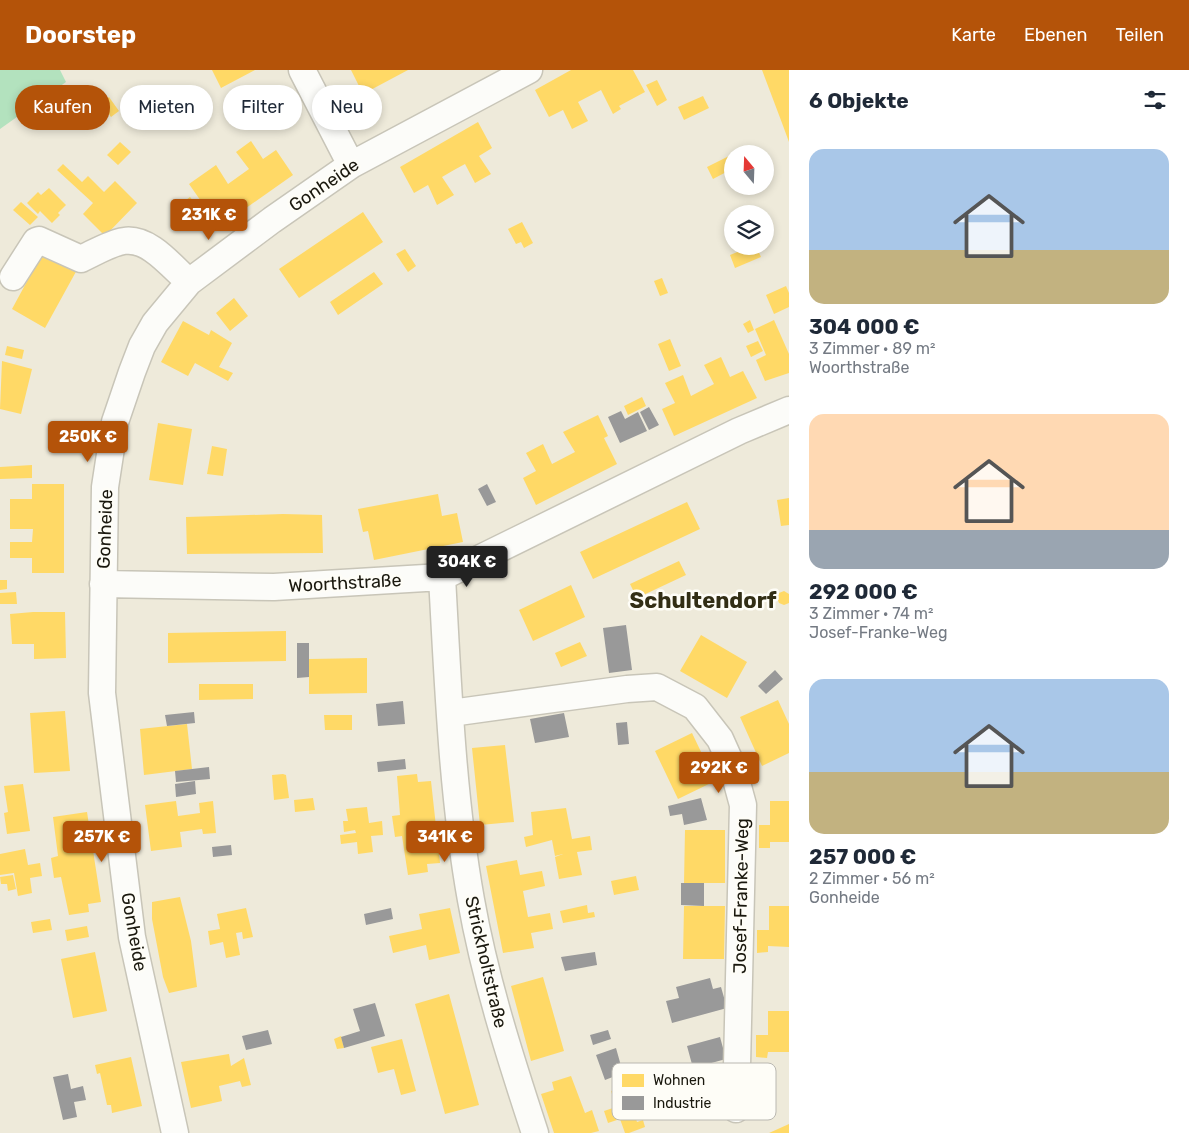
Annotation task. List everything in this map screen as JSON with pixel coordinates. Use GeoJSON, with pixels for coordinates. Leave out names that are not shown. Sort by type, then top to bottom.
{"type":"FeatureCollection","features":[{"type":"Feature","properties":{"kind":"street"},"geometry":{"type":"LineString","coordinates":[[302,70],[351,166]]}},
{"type":"Feature","properties":{"kind":"street","name":"Gonheide"},"geometry":{"type":"LineString","coordinates":[[175,1133],[132,936],[102,692],[105,487],[115,422],[142,346],[165,309],[189,282],[272,220],[351,166],[529,70]]}},
{"type":"Feature","properties":{"kind":"street"},"geometry":{"type":"LineString","coordinates":[[13,277],[36,241],[39,240],[81,259],[123,241],[136,241],[154,251],[189,282]]}},
{"type":"Feature","properties":{"kind":"street","name":"Woorthstraße"},"geometry":{"type":"LineString","coordinates":[[103,574],[274,587],[442,577],[739,431],[789,410]]}},
{"type":"Feature","properties":{"kind":"street","name":"Strickholtstraße"},"geometry":{"type":"LineString","coordinates":[[442,577],[458,808],[471,901],[501,1029],[535,1133]]}},
{"type":"Feature","properties":{"kind":"street","name":"Josef-Franke-Weg"},"geometry":{"type":"LineString","coordinates":[[451,713],[627,689],[657,688],[695,707],[720,738],[733,768],[743,805],[737,1063]]}},
{"type":"Feature","properties":{"kind":"green space"},"geometry":{"type":"Polygon","coordinates":[[[0,70],[60,70],[66,82],[62,85],[15,85],[15,118],[0,129],[0,70]]]}},
{"type":"Feature","properties":{"kind":"building: Wohnen"},"geometry":{"type":"Polygon","coordinates":[[[212,70],[255,70],[227,85],[223,85],[221,88],[212,70]]]}},
{"type":"Feature","properties":{"kind":"building: Wohnen"},"geometry":{"type":"Polygon","coordinates":[[[351,70],[408,70],[380,85],[358,85],[351,70]]]}},
{"type":"Feature","properties":{"kind":"building: Wohnen"},"geometry":{"type":"Polygon","coordinates":[[[571,70],[633,70],[645,92],[619,106],[621,109],[613,114],[601,90],[578,102],[588,121],[572,129],[563,110],[549,117],[535,90],[571,70]]]}},
{"type":"Feature","properties":{"kind":"building: Wohnen"},"geometry":{"type":"Polygon","coordinates":[[[762,70],[789,70],[789,142],[782,123],[762,70]]]}},
{"type":"Feature","properties":{"kind":"building: Wohnen"},"geometry":{"type":"Polygon","coordinates":[[[657,80],[667,100],[657,106],[646,85],[657,80]]]}},
{"type":"Feature","properties":{"kind":"building: Wohnen"},"geometry":{"type":"Polygon","coordinates":[[[703,96],[709,108],[684,120],[678,107],[703,96]]]}},
{"type":"Feature","properties":{"kind":"building: Wohnen"},"geometry":{"type":"Polygon","coordinates":[[[110,98],[119,111],[111,117],[110,116],[110,98]]]}},
{"type":"Feature","properties":{"kind":"building: Wohnen"},"geometry":{"type":"Polygon","coordinates":[[[478,122],[492,148],[479,156],[491,174],[475,183],[465,164],[454,170],[442,177],[454,195],[437,205],[428,185],[414,193],[400,167],[478,122]]]}},
{"type":"Feature","properties":{"kind":"building: Wohnen"},"geometry":{"type":"Polygon","coordinates":[[[251,141],[263,159],[276,150],[293,175],[219,227],[189,184],[216,165],[228,184],[249,169],[236,152],[251,141]]]}},
{"type":"Feature","properties":{"kind":"building: Wohnen"},"geometry":{"type":"Polygon","coordinates":[[[120,142],[131,152],[118,165],[107,155],[120,142]]]}},
{"type":"Feature","properties":{"kind":"building: Wohnen"},"geometry":{"type":"Polygon","coordinates":[[[724,158],[724,173],[713,179],[707,167],[724,158]]]}},
{"type":"Feature","properties":{"kind":"building: Wohnen"},"geometry":{"type":"Polygon","coordinates":[[[63,164],[82,182],[88,176],[104,192],[115,181],[137,203],[105,236],[83,214],[93,203],[57,170],[63,164]]]}},
{"type":"Feature","properties":{"kind":"building: Wohnen"},"geometry":{"type":"Polygon","coordinates":[[[49,188],[66,205],[52,223],[40,211],[38,214],[27,203],[38,192],[41,195],[49,188]]]}},
{"type":"Feature","properties":{"kind":"building: Wohnen"},"geometry":{"type":"Polygon","coordinates":[[[190,197],[204,215],[191,224],[178,206],[190,197]]]}},
{"type":"Feature","properties":{"kind":"building: Wohnen"},"geometry":{"type":"Polygon","coordinates":[[[21,202],[38,217],[30,225],[13,210],[21,202]]]}},
{"type":"Feature","properties":{"kind":"building: Wohnen"},"geometry":{"type":"Polygon","coordinates":[[[363,212],[383,242],[299,298],[279,269],[363,212]]]}},
{"type":"Feature","properties":{"kind":"building: Wohnen"},"geometry":{"type":"Polygon","coordinates":[[[522,222],[533,243],[524,248],[521,242],[516,244],[508,229],[522,222]]]}},
{"type":"Feature","properties":{"kind":"building: Wohnen"},"geometry":{"type":"Polygon","coordinates":[[[405,249],[416,266],[408,272],[396,254],[405,249]]]}},
{"type":"Feature","properties":{"kind":"building: Wohnen"},"geometry":{"type":"Polygon","coordinates":[[[44,250],[78,268],[45,328],[12,309],[44,250]]]}},
{"type":"Feature","properties":{"kind":"building: Wohnen"},"geometry":{"type":"Polygon","coordinates":[[[730,255],[760,255],[761,257],[735,268],[730,255]]]}},
{"type":"Feature","properties":{"kind":"building: Wohnen"},"geometry":{"type":"Polygon","coordinates":[[[374,272],[383,284],[338,315],[330,302],[374,272]]]}},
{"type":"Feature","properties":{"kind":"building: Wohnen"},"geometry":{"type":"Polygon","coordinates":[[[662,278],[668,293],[660,296],[654,281],[662,278]]]}},
{"type":"Feature","properties":{"kind":"building: Wohnen"},"geometry":{"type":"Polygon","coordinates":[[[786,286],[789,293],[789,307],[774,314],[766,295],[786,286]]]}},
{"type":"Feature","properties":{"kind":"building: Wohnen"},"geometry":{"type":"Polygon","coordinates":[[[234,298],[248,316],[230,331],[216,313],[234,298]]]}},
{"type":"Feature","properties":{"kind":"building: Wohnen"},"geometry":{"type":"Polygon","coordinates":[[[750,320],[754,330],[748,333],[743,324],[750,320]]]}},
{"type":"Feature","properties":{"kind":"building: Wohnen"},"geometry":{"type":"Polygon","coordinates":[[[774,320],[789,354],[789,373],[765,381],[756,360],[766,355],[755,329],[774,320]]]}},
{"type":"Feature","properties":{"kind":"building: Wohnen"},"geometry":{"type":"Polygon","coordinates":[[[183,321],[209,335],[211,330],[232,343],[219,367],[233,373],[228,381],[195,363],[188,376],[161,362],[183,321]]]}},
{"type":"Feature","properties":{"kind":"building: Wohnen"},"geometry":{"type":"Polygon","coordinates":[[[670,339],[681,366],[669,371],[658,344],[670,339]]]}},
{"type":"Feature","properties":{"kind":"building: Wohnen"},"geometry":{"type":"Polygon","coordinates":[[[758,341],[763,351],[751,357],[746,346],[758,341]]]}},
{"type":"Feature","properties":{"kind":"building: Wohnen"},"geometry":{"type":"Polygon","coordinates":[[[7,346],[24,350],[22,359],[5,355],[7,346]]]}},
{"type":"Feature","properties":{"kind":"building: Wohnen"},"geometry":{"type":"Polygon","coordinates":[[[721,357],[730,377],[743,371],[757,398],[674,436],[662,409],[675,403],[665,383],[683,375],[691,396],[714,384],[704,365],[721,357]]]}},
{"type":"Feature","properties":{"kind":"building: Wohnen"},"geometry":{"type":"Polygon","coordinates":[[[2,361],[32,369],[21,414],[0,409],[2,361]]]}},
{"type":"Feature","properties":{"kind":"building: Wohnen"},"geometry":{"type":"Polygon","coordinates":[[[642,397],[646,406],[628,415],[624,406],[642,397]]]}},
{"type":"Feature","properties":{"kind":"building: Wohnen"},"geometry":{"type":"Polygon","coordinates":[[[598,415],[608,436],[604,438],[617,464],[536,505],[523,478],[536,471],[526,453],[543,444],[552,464],[575,452],[563,432],[598,415]]]}},
{"type":"Feature","properties":{"kind":"building: Wohnen"},"geometry":{"type":"Polygon","coordinates":[[[158,423],[192,429],[183,485],[149,480],[158,423]]]}},
{"type":"Feature","properties":{"kind":"building: Wohnen"},"geometry":{"type":"Polygon","coordinates":[[[212,446],[227,449],[223,476],[207,474],[212,446]]]}},
{"type":"Feature","properties":{"kind":"building: Wohnen"},"geometry":{"type":"Polygon","coordinates":[[[32,465],[32,478],[0,479],[0,467],[32,465]]]}},
{"type":"Feature","properties":{"kind":"building: Wohnen"},"geometry":{"type":"Polygon","coordinates":[[[32,484],[64,484],[64,573],[32,573],[32,558],[10,558],[10,542],[32,542],[33,529],[10,529],[10,499],[32,499],[32,484]]]}},
{"type":"Feature","properties":{"kind":"building: Wohnen"},"geometry":{"type":"Polygon","coordinates":[[[438,494],[442,516],[457,513],[463,542],[374,560],[368,531],[363,532],[358,509],[438,494]]]}},
{"type":"Feature","properties":{"kind":"building: Wohnen"},"geometry":{"type":"Polygon","coordinates":[[[789,498],[789,525],[781,526],[777,500],[789,498]]]}},
{"type":"Feature","properties":{"kind":"building: Wohnen"},"geometry":{"type":"Polygon","coordinates":[[[687,502],[700,529],[593,579],[580,552],[687,502]]]}},
{"type":"Feature","properties":{"kind":"building: Wohnen"},"geometry":{"type":"Polygon","coordinates":[[[283,514],[322,515],[323,553],[187,554],[186,517],[283,514]]]}},
{"type":"Feature","properties":{"kind":"building: Wohnen"},"geometry":{"type":"Polygon","coordinates":[[[679,561],[686,575],[637,598],[630,584],[679,561]]]}},
{"type":"Feature","properties":{"kind":"building: Wohnen"},"geometry":{"type":"Polygon","coordinates":[[[0,580],[7,580],[7,589],[0,590],[0,580]]]}},
{"type":"Feature","properties":{"kind":"building: Wohnen"},"geometry":{"type":"Polygon","coordinates":[[[571,585],[585,617],[533,641],[519,610],[571,585]]]}},
{"type":"Feature","properties":{"kind":"building: Wohnen"},"geometry":{"type":"Polygon","coordinates":[[[784,591],[789,594],[789,603],[784,605],[779,603],[777,598],[779,593],[784,591]]]}},
{"type":"Feature","properties":{"kind":"building: Wohnen"},"geometry":{"type":"Polygon","coordinates":[[[16,592],[17,604],[0,604],[0,593],[16,592]]]}},
{"type":"Feature","properties":{"kind":"building: Wohnen"},"geometry":{"type":"Polygon","coordinates":[[[65,612],[66,658],[34,659],[34,644],[12,644],[10,614],[65,612]]]}},
{"type":"Feature","properties":{"kind":"building: Wohnen"},"geometry":{"type":"Polygon","coordinates":[[[286,631],[286,661],[168,663],[168,633],[286,631]]]}},
{"type":"Feature","properties":{"kind":"building: Wohnen"},"geometry":{"type":"Polygon","coordinates":[[[701,635],[747,662],[727,698],[680,671],[701,635]]]}},
{"type":"Feature","properties":{"kind":"building: Wohnen"},"geometry":{"type":"Polygon","coordinates":[[[580,642],[587,656],[561,667],[555,653],[580,642]]]}},
{"type":"Feature","properties":{"kind":"building: Wohnen"},"geometry":{"type":"Polygon","coordinates":[[[367,658],[367,693],[309,694],[309,659],[367,658]]]}},
{"type":"Feature","properties":{"kind":"building: Wohnen"},"geometry":{"type":"Polygon","coordinates":[[[199,684],[253,684],[253,699],[199,700],[199,684]]]}},
{"type":"Feature","properties":{"kind":"building: Wohnen"},"geometry":{"type":"Polygon","coordinates":[[[778,700],[789,724],[789,753],[762,766],[740,717],[778,700]]]}},
{"type":"Feature","properties":{"kind":"building: Wohnen"},"geometry":{"type":"Polygon","coordinates":[[[65,711],[70,771],[34,773],[30,713],[65,711]]]}},
{"type":"Feature","properties":{"kind":"building: Wohnen"},"geometry":{"type":"Polygon","coordinates":[[[324,715],[352,715],[352,730],[325,730],[324,715]]]}},
{"type":"Feature","properties":{"kind":"building: Wohnen"},"geometry":{"type":"Polygon","coordinates":[[[187,724],[192,769],[144,775],[140,729],[187,724]]]}},
{"type":"Feature","properties":{"kind":"building: Wohnen"},"geometry":{"type":"Polygon","coordinates":[[[692,733],[715,781],[678,799],[655,751],[692,733]]]}},
{"type":"Feature","properties":{"kind":"building: Wohnen"},"geometry":{"type":"Polygon","coordinates":[[[505,745],[514,822],[480,825],[472,748],[505,745]]]}},
{"type":"Feature","properties":{"kind":"building: Wohnen"},"geometry":{"type":"Polygon","coordinates":[[[417,774],[418,782],[431,781],[440,863],[427,864],[428,872],[408,875],[402,836],[395,837],[392,816],[400,815],[397,776],[417,774]]]}},
{"type":"Feature","properties":{"kind":"building: Wohnen"},"geometry":{"type":"Polygon","coordinates":[[[272,775],[286,775],[289,798],[274,800],[272,775]]]}},
{"type":"Feature","properties":{"kind":"building: Wohnen"},"geometry":{"type":"Polygon","coordinates":[[[23,784],[30,831],[7,834],[4,813],[8,812],[4,786],[23,784]]]}},
{"type":"Feature","properties":{"kind":"building: Wohnen"},"geometry":{"type":"Polygon","coordinates":[[[313,798],[315,810],[295,812],[294,800],[313,798]]]}},
{"type":"Feature","properties":{"kind":"building: Wohnen"},"geometry":{"type":"Polygon","coordinates":[[[176,801],[178,816],[200,813],[199,803],[213,801],[216,833],[203,834],[202,829],[180,832],[182,847],[151,851],[145,805],[176,801]]]}},
{"type":"Feature","properties":{"kind":"building: Wohnen"},"geometry":{"type":"Polygon","coordinates":[[[770,801],[789,801],[789,842],[770,842],[770,848],[759,848],[759,825],[770,825],[770,801]]]}},
{"type":"Feature","properties":{"kind":"building: Wohnen"},"geometry":{"type":"Polygon","coordinates":[[[367,807],[369,823],[382,821],[383,835],[371,836],[373,852],[358,854],[357,842],[341,844],[340,835],[356,833],[355,830],[344,832],[343,821],[348,821],[346,809],[367,807]]]}},
{"type":"Feature","properties":{"kind":"building: Wohnen"},"geometry":{"type":"Polygon","coordinates":[[[566,808],[572,839],[590,836],[592,850],[577,852],[582,875],[559,879],[555,857],[563,854],[555,856],[552,840],[526,847],[524,837],[533,835],[531,812],[566,808]]]}},
{"type":"Feature","properties":{"kind":"building: Wohnen"},"geometry":{"type":"Polygon","coordinates":[[[87,812],[101,902],[88,904],[89,912],[69,915],[61,877],[54,878],[51,858],[58,856],[53,817],[87,812]]]}},
{"type":"Feature","properties":{"kind":"building: Wohnen"},"geometry":{"type":"Polygon","coordinates":[[[685,830],[725,830],[725,883],[684,883],[685,830]]]}},
{"type":"Feature","properties":{"kind":"building: Wohnen"},"geometry":{"type":"Polygon","coordinates":[[[25,849],[28,865],[40,863],[42,876],[30,878],[32,893],[18,896],[14,873],[0,875],[0,854],[25,849]]]}},
{"type":"Feature","properties":{"kind":"building: Wohnen"},"geometry":{"type":"Polygon","coordinates":[[[517,860],[520,875],[542,871],[545,886],[523,891],[528,917],[550,913],[553,929],[531,933],[534,948],[503,953],[486,866],[517,860]]]}},
{"type":"Feature","properties":{"kind":"building: Wohnen"},"geometry":{"type":"Polygon","coordinates":[[[13,875],[16,889],[8,891],[7,884],[1,884],[0,877],[13,875]]]}},
{"type":"Feature","properties":{"kind":"building: Wohnen"},"geometry":{"type":"Polygon","coordinates":[[[636,876],[639,890],[614,895],[611,881],[636,876]]]}},
{"type":"Feature","properties":{"kind":"building: Wohnen"},"geometry":{"type":"Polygon","coordinates":[[[180,897],[191,941],[197,987],[169,993],[163,977],[152,919],[152,902],[180,897]]]}},
{"type":"Feature","properties":{"kind":"building: Wohnen"},"geometry":{"type":"Polygon","coordinates":[[[587,905],[588,913],[594,912],[595,917],[563,923],[560,911],[587,905]]]}},
{"type":"Feature","properties":{"kind":"building: Wohnen"},"geometry":{"type":"Polygon","coordinates":[[[684,906],[725,906],[724,959],[683,959],[684,906]]]}},
{"type":"Feature","properties":{"kind":"building: Wohnen"},"geometry":{"type":"Polygon","coordinates":[[[769,906],[789,906],[789,947],[768,946],[768,952],[757,953],[757,930],[769,930],[769,906]]]}},
{"type":"Feature","properties":{"kind":"building: Wohnen"},"geometry":{"type":"Polygon","coordinates":[[[246,908],[253,937],[243,939],[242,932],[236,933],[240,955],[226,958],[223,942],[210,945],[208,931],[220,929],[217,914],[246,908]]]}},
{"type":"Feature","properties":{"kind":"building: Wohnen"},"geometry":{"type":"Polygon","coordinates":[[[450,908],[460,953],[429,960],[426,945],[393,953],[389,936],[422,929],[419,914],[450,908]]]}},
{"type":"Feature","properties":{"kind":"building: Wohnen"},"geometry":{"type":"Polygon","coordinates":[[[50,919],[52,930],[33,933],[31,922],[50,919]]]}},
{"type":"Feature","properties":{"kind":"building: Wohnen"},"geometry":{"type":"Polygon","coordinates":[[[87,926],[89,937],[67,941],[65,930],[87,926]]]}},
{"type":"Feature","properties":{"kind":"building: Wohnen"},"geometry":{"type":"Polygon","coordinates":[[[95,952],[107,1011],[73,1018],[61,959],[95,952]]]}},
{"type":"Feature","properties":{"kind":"building: Wohnen"},"geometry":{"type":"Polygon","coordinates":[[[543,977],[564,1051],[531,1061],[511,986],[543,977]]]}},
{"type":"Feature","properties":{"kind":"building: Wohnen"},"geometry":{"type":"Polygon","coordinates":[[[449,994],[479,1105],[445,1114],[415,1004],[449,994]]]}},
{"type":"Feature","properties":{"kind":"building: Wohnen"},"geometry":{"type":"Polygon","coordinates":[[[768,1011],[789,1011],[789,1052],[768,1052],[767,1058],[756,1057],[756,1035],[768,1035],[768,1011]]]}},
{"type":"Feature","properties":{"kind":"building: Wohnen"},"geometry":{"type":"Polygon","coordinates":[[[341,1036],[344,1048],[337,1049],[334,1039],[341,1036]]]}},
{"type":"Feature","properties":{"kind":"building: Wohnen"},"geometry":{"type":"Polygon","coordinates":[[[402,1039],[416,1091],[401,1095],[394,1069],[378,1073],[371,1047],[402,1039]]]}},
{"type":"Feature","properties":{"kind":"building: Wohnen"},"geometry":{"type":"Polygon","coordinates":[[[229,1054],[231,1066],[244,1058],[251,1085],[242,1087],[240,1081],[219,1086],[222,1101],[191,1108],[181,1062],[229,1054]]]}},
{"type":"Feature","properties":{"kind":"building: Wohnen"},"geometry":{"type":"Polygon","coordinates":[[[131,1057],[142,1106],[112,1113],[111,1105],[107,1105],[100,1073],[97,1074],[95,1065],[131,1057]]]}},
{"type":"Feature","properties":{"kind":"building: Wohnen"},"geometry":{"type":"Polygon","coordinates":[[[571,1076],[585,1113],[592,1110],[599,1131],[591,1133],[554,1133],[541,1094],[554,1090],[552,1082],[571,1076]]]}},
{"type":"Feature","properties":{"kind":"building: Wohnen"},"geometry":{"type":"Polygon","coordinates":[[[612,1108],[612,1120],[617,1120],[608,1123],[604,1111],[612,1108]]]}},
{"type":"Feature","properties":{"kind":"building: Wohnen"},"geometry":{"type":"Polygon","coordinates":[[[620,1120],[636,1120],[637,1122],[643,1120],[645,1127],[625,1133],[620,1120]]]}},
{"type":"Feature","properties":{"kind":"building: Wohnen"},"geometry":{"type":"Polygon","coordinates":[[[789,1124],[789,1133],[769,1133],[789,1124]]]}},
{"type":"Feature","properties":{"kind":"building: Industrie"},"geometry":{"type":"Polygon","coordinates":[[[649,407],[659,425],[649,430],[640,412],[649,407]]]}},
{"type":"Feature","properties":{"kind":"building: Industrie"},"geometry":{"type":"Polygon","coordinates":[[[621,411],[625,419],[638,412],[647,431],[620,443],[608,417],[621,411]]]}},
{"type":"Feature","properties":{"kind":"building: Industrie"},"geometry":{"type":"Polygon","coordinates":[[[487,484],[496,502],[487,506],[478,489],[487,484]]]}},
{"type":"Feature","properties":{"kind":"building: Industrie"},"geometry":{"type":"Polygon","coordinates":[[[626,625],[632,670],[609,673],[603,628],[626,625]]]}},
{"type":"Feature","properties":{"kind":"building: Industrie"},"geometry":{"type":"Polygon","coordinates":[[[297,643],[309,643],[309,677],[297,678],[297,643]]]}},
{"type":"Feature","properties":{"kind":"building: Industrie"},"geometry":{"type":"Polygon","coordinates":[[[775,670],[783,679],[766,694],[758,686],[775,670]]]}},
{"type":"Feature","properties":{"kind":"building: Industrie"},"geometry":{"type":"Polygon","coordinates":[[[403,701],[405,724],[378,726],[376,704],[403,701]]]}},
{"type":"Feature","properties":{"kind":"building: Industrie"},"geometry":{"type":"Polygon","coordinates":[[[194,712],[195,723],[167,726],[165,715],[194,712]]]}},
{"type":"Feature","properties":{"kind":"building: Industrie"},"geometry":{"type":"Polygon","coordinates":[[[564,713],[569,737],[535,743],[530,719],[564,713]]]}},
{"type":"Feature","properties":{"kind":"building: Industrie"},"geometry":{"type":"Polygon","coordinates":[[[627,722],[629,744],[618,745],[616,723],[627,722]]]}},
{"type":"Feature","properties":{"kind":"building: Industrie"},"geometry":{"type":"Polygon","coordinates":[[[405,759],[406,769],[378,772],[377,762],[405,759]]]}},
{"type":"Feature","properties":{"kind":"building: Industrie"},"geometry":{"type":"Polygon","coordinates":[[[209,767],[210,779],[176,782],[175,771],[209,767]]]}},
{"type":"Feature","properties":{"kind":"building: Industrie"},"geometry":{"type":"Polygon","coordinates":[[[195,781],[196,794],[176,797],[175,784],[195,781]]]}},
{"type":"Feature","properties":{"kind":"building: Industrie"},"geometry":{"type":"Polygon","coordinates":[[[701,798],[707,820],[684,825],[682,814],[670,816],[668,806],[701,798]]]}},
{"type":"Feature","properties":{"kind":"building: Industrie"},"geometry":{"type":"Polygon","coordinates":[[[231,845],[232,855],[213,857],[212,847],[231,845]]]}},
{"type":"Feature","properties":{"kind":"building: Industrie"},"geometry":{"type":"Polygon","coordinates":[[[681,883],[704,883],[704,906],[681,905],[681,883]]]}},
{"type":"Feature","properties":{"kind":"building: Industrie"},"geometry":{"type":"Polygon","coordinates":[[[391,908],[393,919],[366,925],[364,914],[391,908]]]}},
{"type":"Feature","properties":{"kind":"building: Industrie"},"geometry":{"type":"Polygon","coordinates":[[[595,952],[597,965],[565,971],[561,957],[595,952]]]}},
{"type":"Feature","properties":{"kind":"building: Industrie"},"geometry":{"type":"Polygon","coordinates":[[[710,978],[713,989],[721,987],[727,1008],[672,1023],[666,1001],[679,998],[676,987],[710,978]]]}},
{"type":"Feature","properties":{"kind":"building: Industrie"},"geometry":{"type":"Polygon","coordinates":[[[375,1003],[385,1036],[344,1048],[341,1037],[360,1031],[353,1009],[375,1003]]]}},
{"type":"Feature","properties":{"kind":"building: Industrie"},"geometry":{"type":"Polygon","coordinates":[[[268,1030],[272,1044],[246,1050],[242,1036],[268,1030]]]}},
{"type":"Feature","properties":{"kind":"building: Industrie"},"geometry":{"type":"Polygon","coordinates":[[[608,1030],[611,1039],[593,1045],[590,1035],[608,1030]]]}},
{"type":"Feature","properties":{"kind":"building: Industrie"},"geometry":{"type":"Polygon","coordinates":[[[720,1037],[726,1059],[711,1063],[692,1063],[687,1046],[720,1037]]]}},
{"type":"Feature","properties":{"kind":"building: Industrie"},"geometry":{"type":"Polygon","coordinates":[[[616,1048],[620,1063],[612,1063],[612,1077],[605,1080],[596,1055],[616,1048]]]}},
{"type":"Feature","properties":{"kind":"building: Industrie"},"geometry":{"type":"Polygon","coordinates":[[[68,1074],[71,1089],[83,1086],[86,1100],[74,1102],[77,1117],[63,1120],[53,1077],[68,1074]]]}},
{"type":"Feature","properties":{"kind":"district","name":"Schultendorf"},"geometry":{"type":"Point","coordinates":[703,600]}}]}
